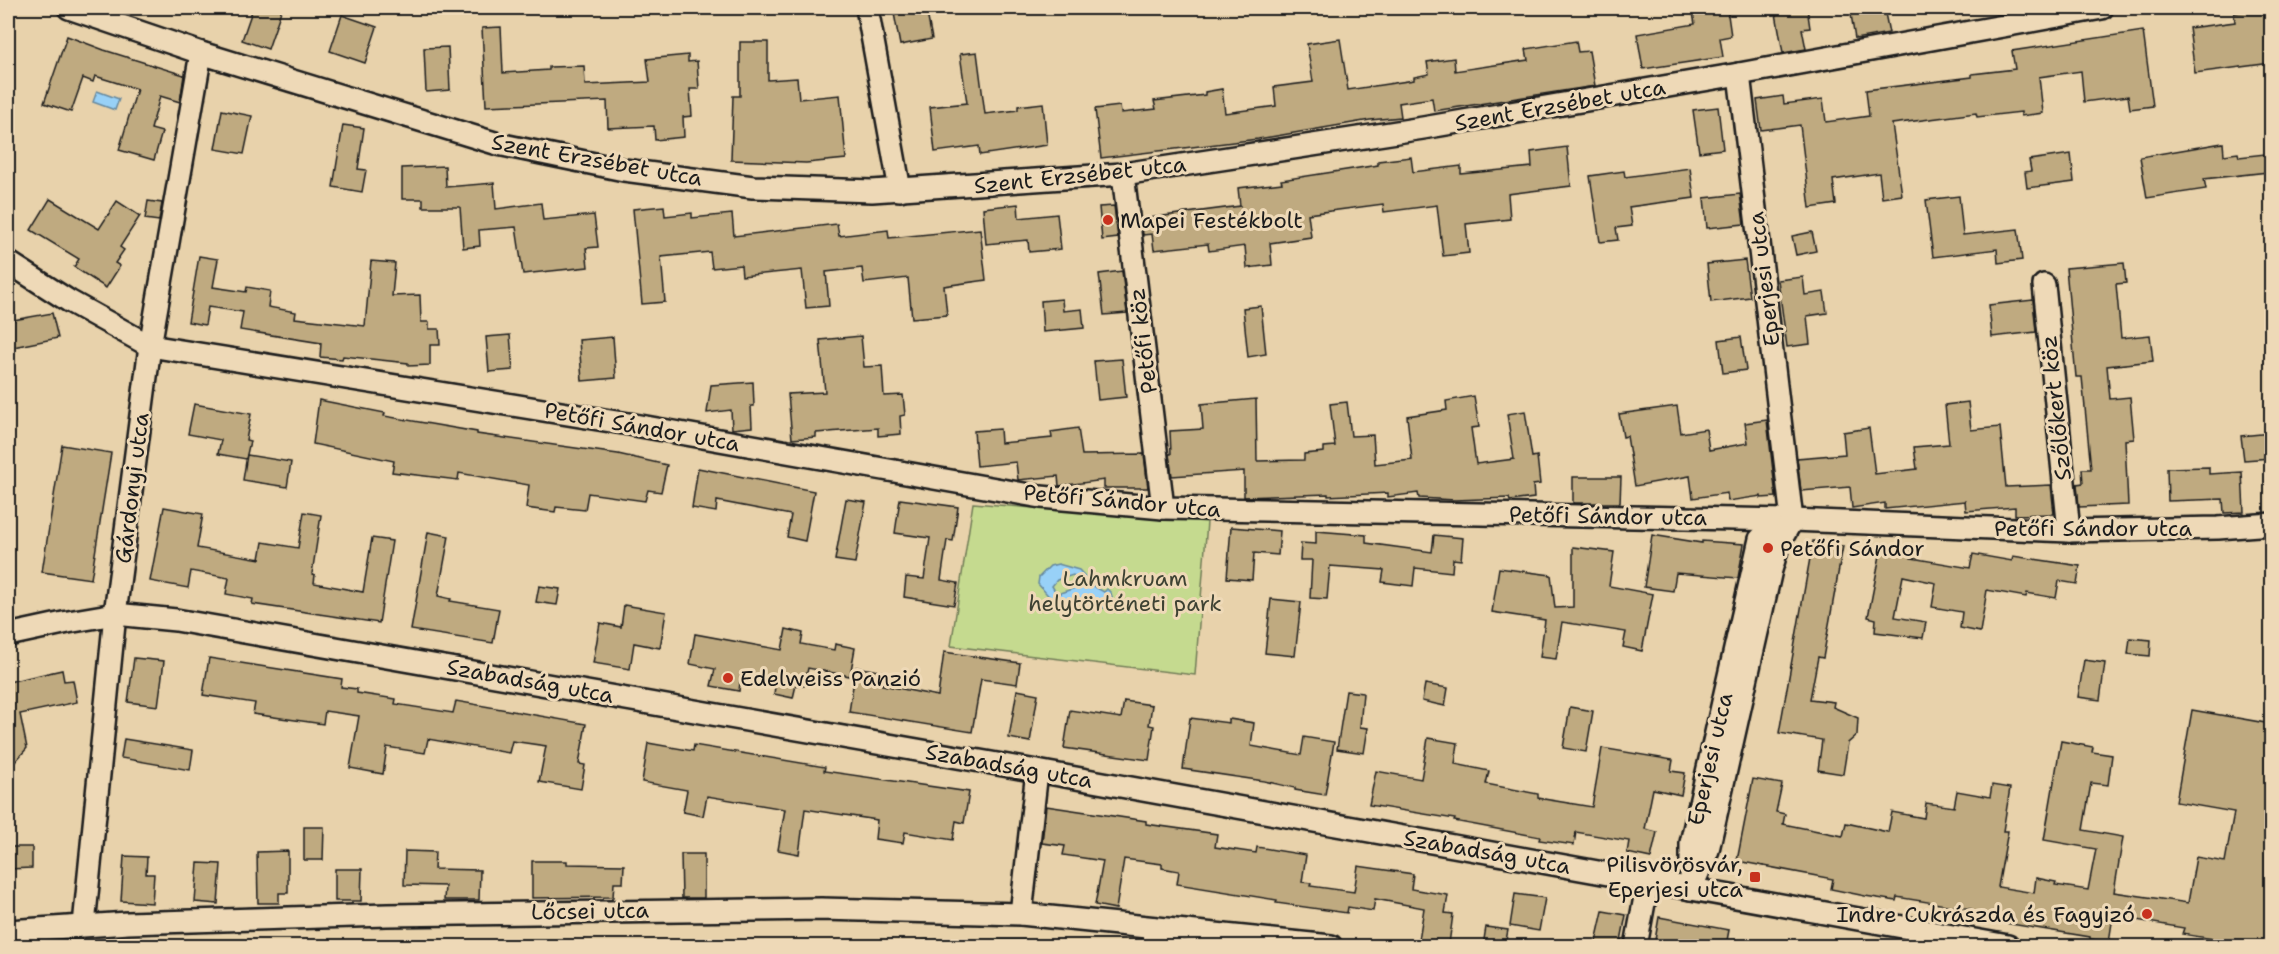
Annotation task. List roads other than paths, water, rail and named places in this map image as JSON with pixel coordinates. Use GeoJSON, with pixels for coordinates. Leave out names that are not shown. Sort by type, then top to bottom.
{"type":"FeatureCollection","features":[{"type":"Feature","properties":{"kind":"street","name":"Szent Erzsébet utca"},"geometry":{"type":"LineString","coordinates":[[69,8],[201,53],[498,144],[624,170],[753,187],[900,190],[1123,174],[1423,128],[1739,74],[2102,8]]}},
{"type":"Feature","properties":{"kind":"street"},"geometry":{"type":"LineString","coordinates":[[867,8],[900,190]]}},
{"type":"Feature","properties":{"kind":"street","name":"Gárdonyi utca"},"geometry":{"type":"LineString","coordinates":[[84,926],[116,614],[150,346],[201,53]]}},
{"type":"Feature","properties":{"kind":"street","name":"Eperjesi utca"},"geometry":{"type":"LineString","coordinates":[[1691,889],[1691,843],[1760,539],[1774,527],[1792,520],[1739,74]]}},
{"type":"Feature","properties":{"kind":"street","name":"Petőfi köz"},"geometry":{"type":"LineString","coordinates":[[1123,174],[1163,508]]}},
{"type":"Feature","properties":{"kind":"street","name":"Petőfi Sándor utca"},"geometry":{"type":"LineString","coordinates":[[8,262],[69,301],[150,346],[629,424],[1041,496],[1163,508],[1792,520],[2069,531],[2218,528],[2271,524]]}},
{"type":"Feature","properties":{"kind":"street","name":"Szőlőkert köz"},"geometry":{"type":"LineString","coordinates":[[2044,285],[2069,531]]}},
{"type":"Feature","properties":{"kind":"street","name":"Szabadság utca"},"geometry":{"type":"LineString","coordinates":[[8,635],[116,614],[177,620],[1037,771],[2008,946]]}},
{"type":"Feature","properties":{"kind":"street"},"geometry":{"type":"LineString","coordinates":[[1021,914],[1037,771]]}},
{"type":"Feature","properties":{"kind":"street"},"geometry":{"type":"LineString","coordinates":[[1636,946],[1648,881]]}},
{"type":"Feature","properties":{"kind":"street","name":"Lőcsei utca"},"geometry":{"type":"LineString","coordinates":[[8,931],[387,915],[821,909],[1021,914],[1154,937],[1331,946]]}},
{"type":"Feature","properties":{"kind":"water"},"geometry":{"type":"Polygon","coordinates":[[[97,91],[119,99],[115,110],[93,102],[97,91]]]}},
{"type":"Feature","properties":{"kind":"water"},"geometry":{"type":"Polygon","coordinates":[[[1058,564],[1079,570],[1095,587],[1104,592],[1107,589],[1113,601],[1096,610],[1085,608],[1087,603],[1082,599],[1073,603],[1054,602],[1038,584],[1039,577],[1050,566],[1058,564]],[[1073,575],[1057,580],[1052,586],[1057,594],[1081,586],[1079,580],[1073,575]]]}},
{"type":"Feature","properties":{"kind":"place","name":"Mapei Festékbolt"},"geometry":{"type":"Point","coordinates":[1108,220]}},
{"type":"Feature","properties":{"kind":"place","name":"Petőfi Sándor"},"geometry":{"type":"Point","coordinates":[1768,548]}},
{"type":"Feature","properties":{"kind":"place","name":"Edelweiss Panzió"},"geometry":{"type":"Point","coordinates":[728,678]}},
{"type":"Feature","properties":{"kind":"place","name":"Pilisvörösvár, Eperjesi utca"},"geometry":{"type":"Point","coordinates":[1755,877]}},
{"type":"Feature","properties":{"kind":"place","name":"Indre Cukrászda és Fagyizó"},"geometry":{"type":"Point","coordinates":[2147,914]}},
{"type":"Feature","properties":{"kind":"park label","name":"Lahmkruam helytörténeti park"},"geometry":{"type":"Point","coordinates":[1125,590]}}]}
